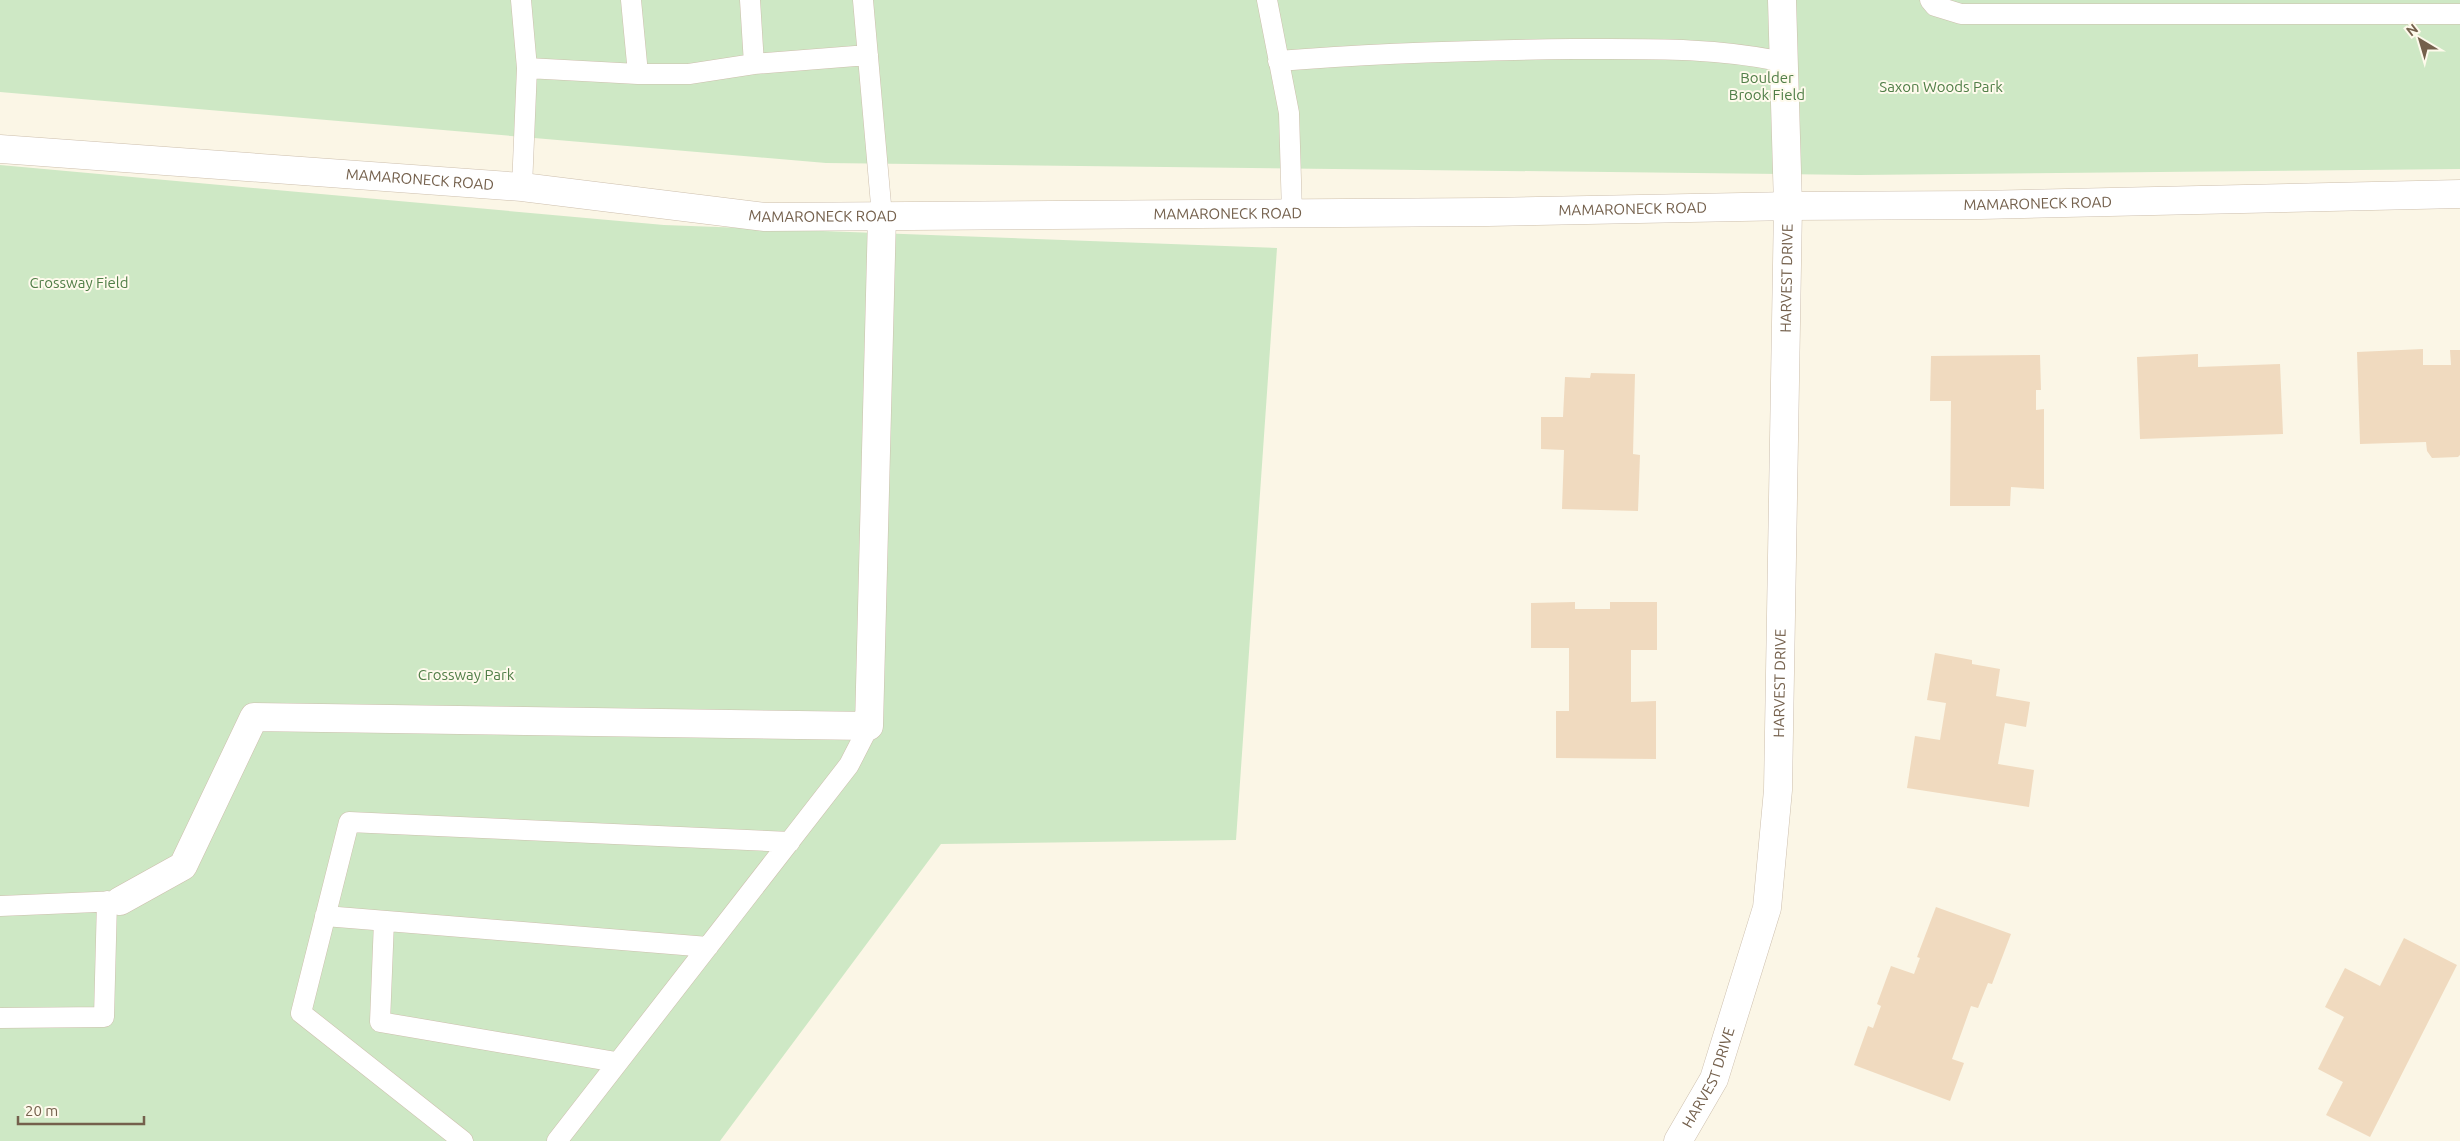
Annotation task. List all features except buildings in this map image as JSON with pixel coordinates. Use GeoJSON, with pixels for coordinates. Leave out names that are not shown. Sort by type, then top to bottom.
{"type":"FeatureCollection","features":[{"type":"Feature","properties":{"kind":"street","name":"HARVEST DRIVE"},"geometry":{"type":"LineString","coordinates":[[1678,1141],[1714,1079],[1767,908],[1778,790],[1788,206],[1782,0]]}},
{"type":"Feature","properties":{"kind":"street","name":"MAMARONECK ROAD"},"geometry":{"type":"LineString","coordinates":[[0,149],[522,187],[765,217],[1488,212],[1788,206],[1981,205],[2460,194]]}},
{"type":"Feature","properties":{"kind":"street"},"geometry":{"type":"LineString","coordinates":[[113,901],[183,866],[254,717],[868,726],[882,216]]}},
{"type":"Feature","properties":{"kind":"lane"},"geometry":{"type":"LineString","coordinates":[[521,0],[527,68],[522,187]]}},
{"type":"Feature","properties":{"kind":"lane"},"geometry":{"type":"LineString","coordinates":[[631,0],[638,74]]}},
{"type":"Feature","properties":{"kind":"lane"},"geometry":{"type":"LineString","coordinates":[[750,0],[754,64]]}},
{"type":"Feature","properties":{"kind":"lane"},"geometry":{"type":"LineString","coordinates":[[863,0],[882,216]]}},
{"type":"Feature","properties":{"kind":"lane"},"geometry":{"type":"LineString","coordinates":[[1267,0],[1288,113],[1292,214]]}},
{"type":"Feature","properties":{"kind":"lane"},"geometry":{"type":"LineString","coordinates":[[1930,0],[1935,6],[1961,14],[2357,7],[2460,14]]}},
{"type":"Feature","properties":{"kind":"lane"},"geometry":{"type":"LineString","coordinates":[[1278,61],[1353,55],[1475,50],[1692,49],[1750,55],[1784,62]]}},
{"type":"Feature","properties":{"kind":"lane"},"geometry":{"type":"LineString","coordinates":[[527,68],[638,74],[689,74],[754,64],[868,55]]}},
{"type":"Feature","properties":{"kind":"lane"},"geometry":{"type":"LineString","coordinates":[[557,1141],[616,1062],[849,765],[868,726]]}},
{"type":"Feature","properties":{"kind":"lane"},"geometry":{"type":"LineString","coordinates":[[463,1141],[301,1013],[350,822],[790,842]]}},
{"type":"Feature","properties":{"kind":"lane"},"geometry":{"type":"LineString","coordinates":[[0,906],[113,901],[104,1017],[0,1018]]}},
{"type":"Feature","properties":{"kind":"lane"},"geometry":{"type":"LineString","coordinates":[[326,916],[708,947]]}},
{"type":"Feature","properties":{"kind":"lane"},"geometry":{"type":"LineString","coordinates":[[384,921],[380,1022],[616,1062]]}},
{"type":"Feature","properties":{"kind":"green space","name":"Boulder Brook Field"},"geometry":{"type":"Polygon","coordinates":[[[0,0],[2460,0],[2460,169],[1858,175],[826,163],[0,92],[0,0]]]}},
{"type":"Feature","properties":{"kind":"green space","name":"Crossway Park"},"geometry":{"type":"Polygon","coordinates":[[[0,165],[664,225],[1277,248],[1236,840],[941,844],[720,1141],[0,1141],[0,165]]]}},
{"type":"Feature","properties":{"kind":"park label","name":"Saxon Woods Park"},"geometry":{"type":"Point","coordinates":[1941,87]}},
{"type":"Feature","properties":{"kind":"park label","name":"Crossway Field"},"geometry":{"type":"Point","coordinates":[79,283]}}]}
